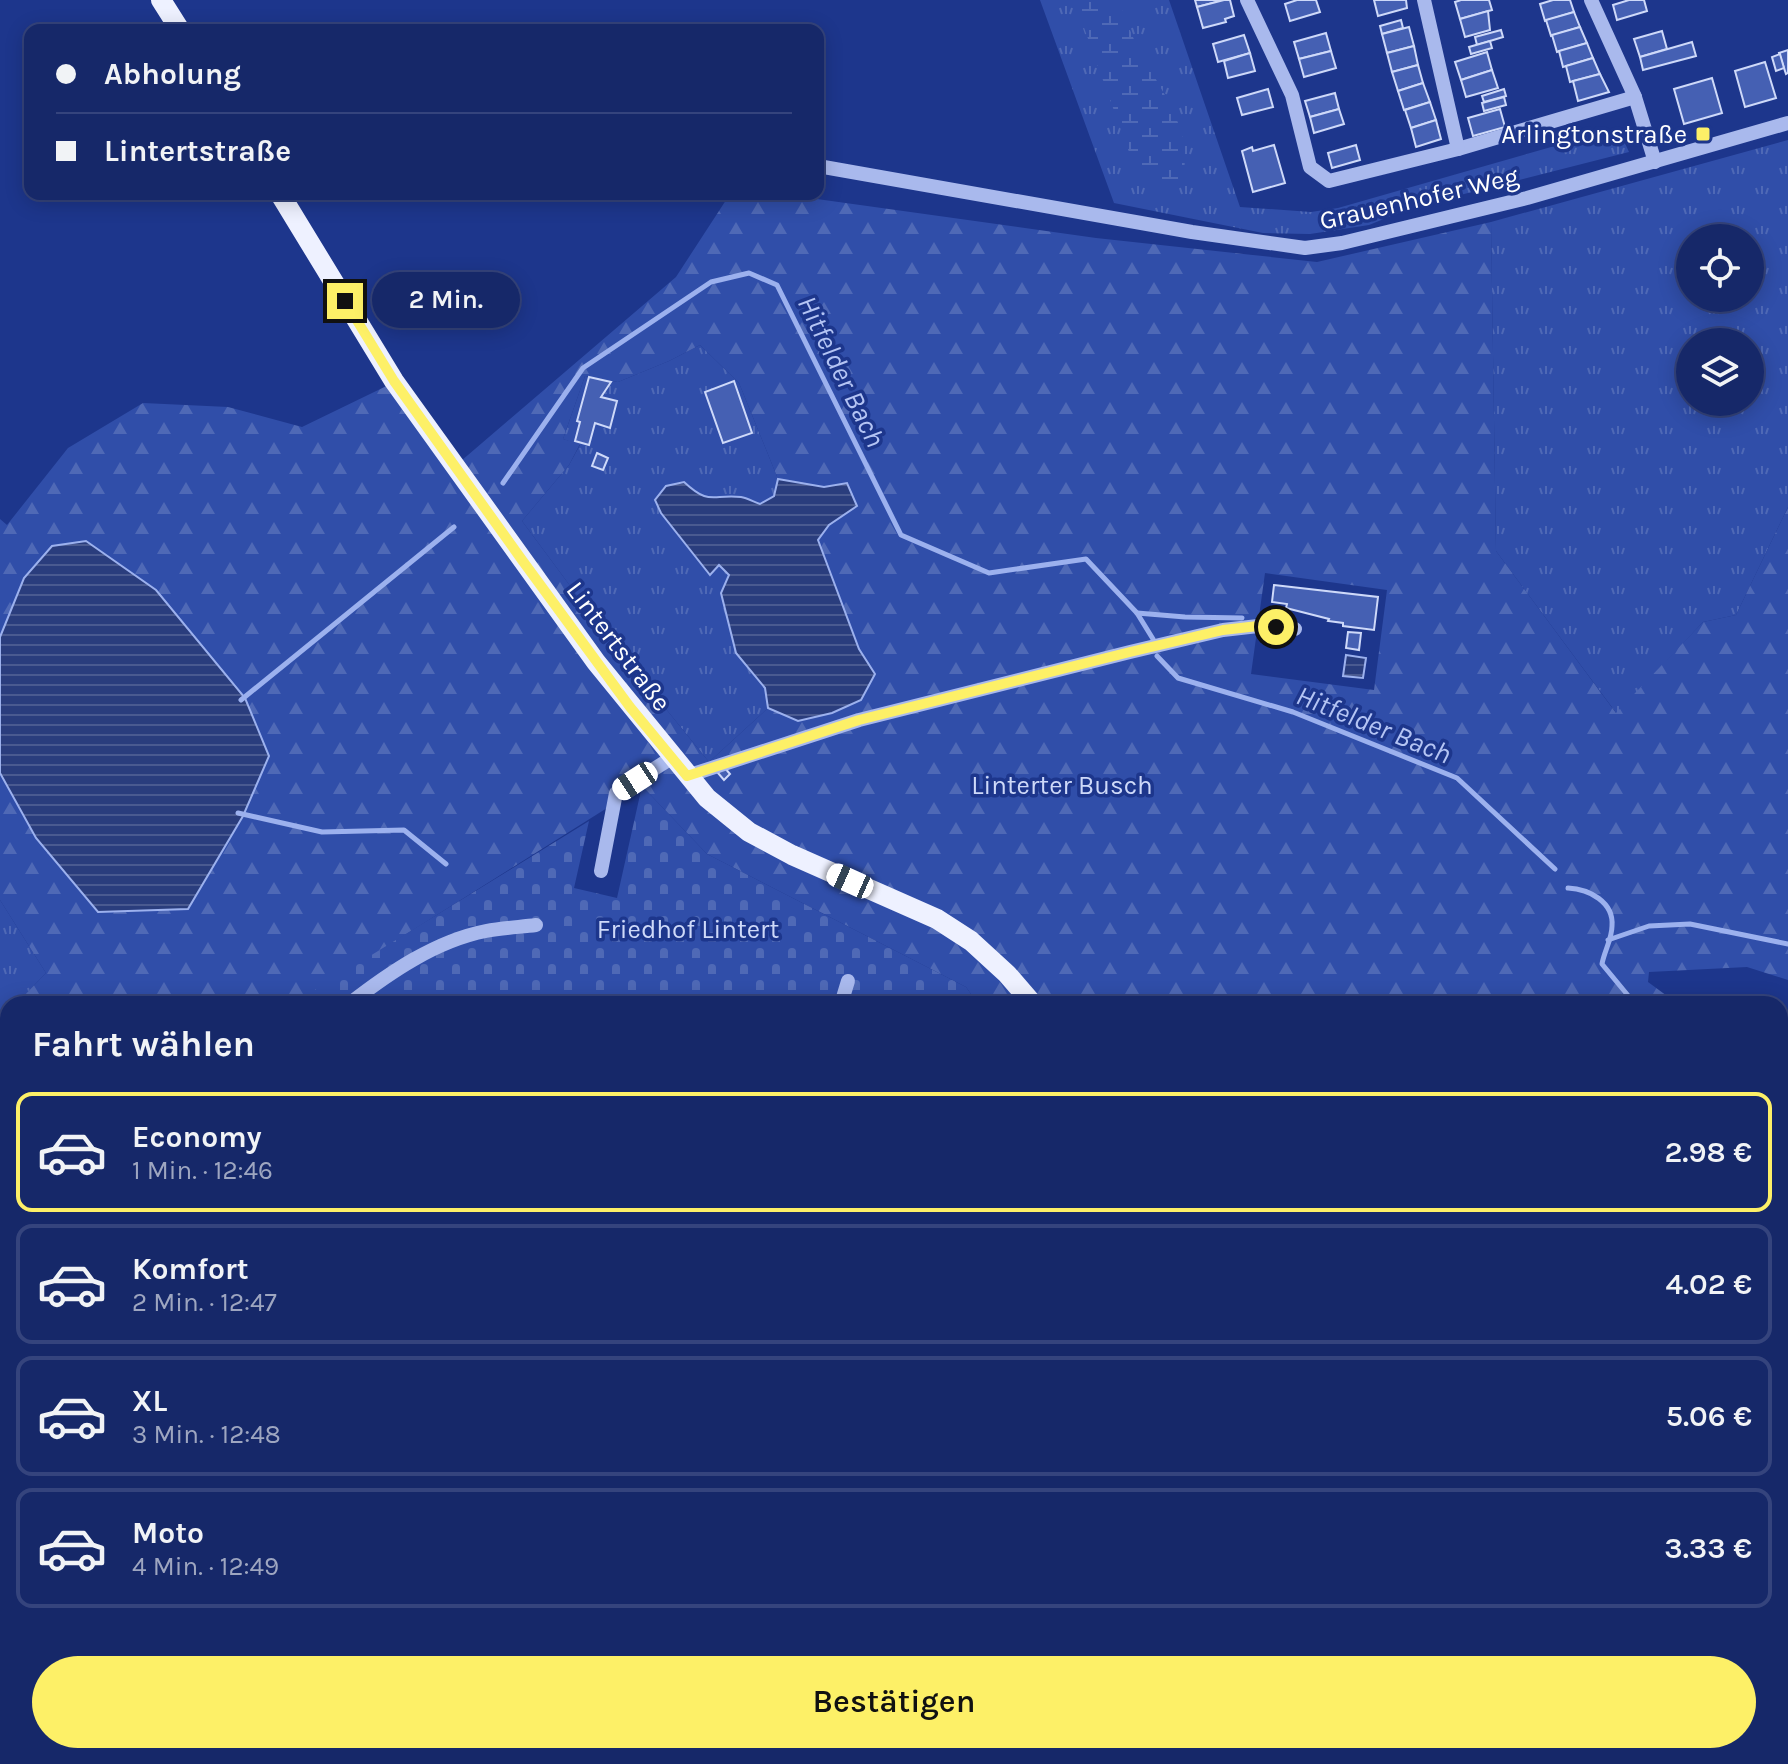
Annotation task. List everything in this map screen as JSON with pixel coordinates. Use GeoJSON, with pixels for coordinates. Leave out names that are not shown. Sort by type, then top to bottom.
{"type":"FeatureCollection","features":[{"type":"Feature","properties":{"kind":"main road"},"geometry":{"type":"LineString","coordinates":[[161,0],[176,24]]}},
{"type":"Feature","properties":{"kind":"main road","name":"Lintertstraße"},"geometry":{"type":"LineString","coordinates":[[284,200],[394,381],[596,662],[707,798],[749,832],[792,855],[937,919],[971,941],[1026,996]]}},
{"type":"Feature","properties":{"kind":"street"},"geometry":{"type":"LineString","coordinates":[[1247,0],[1292,95],[1310,167],[1329,181],[1458,149],[1635,97]]}},
{"type":"Feature","properties":{"kind":"street"},"geometry":{"type":"LineString","coordinates":[[1424,0],[1458,149]]}},
{"type":"Feature","properties":{"kind":"street"},"geometry":{"type":"LineString","coordinates":[[1591,0],[1635,97],[1655,162]]}},
{"type":"Feature","properties":{"kind":"street","name":"Grauenhofer Weg"},"geometry":{"type":"LineString","coordinates":[[824,167],[1192,232],[1305,248],[1342,243],[1655,162],[1788,123]]}},
{"type":"Feature","properties":{"kind":"street"},"geometry":{"type":"LineString","coordinates":[[687,776],[859,720],[1130,652],[1223,630],[1258,626],[1295,629]]}},
{"type":"Feature","properties":{"kind":"street"},"geometry":{"type":"LineString","coordinates":[[601,871],[616,793],[673,757]]}},
{"type":"Feature","properties":{"kind":"street"},"geometry":{"type":"LineString","coordinates":[[359,996],[430,950],[484,932],[536,925]]}},
{"type":"Feature","properties":{"kind":"street"},"geometry":{"type":"LineString","coordinates":[[843,996],[848,981]]}},
{"type":"Feature","properties":{"kind":"green space"},"geometry":{"type":"Polygon","coordinates":[[[1040,0],[1169,0],[1240,207],[1311,212],[1338,208],[1618,128],[1629,152],[1413,207],[1369,225],[1310,234],[1263,233],[1114,203],[1040,0]]]}},
{"type":"Feature","properties":{"kind":"green space"},"geometry":{"type":"Polygon","coordinates":[[[1074,0],[1118,0],[1134,39],[1181,130],[1185,164],[1181,182],[1162,188],[1146,180],[1133,163],[1074,0]]]}},
{"type":"Feature","properties":{"kind":"green space"},"geometry":{"type":"Polygon","coordinates":[[[1788,140],[1788,507],[1736,615],[1703,622],[1617,714],[1496,551],[1491,222],[1788,140]]]}},
{"type":"Feature","properties":{"kind":"green space","name":"Linterter Busch"},"geometry":{"type":"Polygon","coordinates":[[[726,200],[824,200],[1096,238],[1317,262],[1491,222],[1496,551],[1616,713],[1703,622],[1736,615],[1788,507],[1788,980],[1747,967],[1649,972],[1648,982],[1667,996],[972,996],[966,987],[707,854],[642,786],[308,996],[24,996],[46,973],[0,900],[0,773],[36,838],[97,912],[188,909],[243,816],[24,578],[0,637],[0,519],[7,525],[68,448],[143,403],[228,407],[302,427],[403,378],[461,461],[676,277],[726,200]],[[700,345],[618,382],[585,376],[563,439],[580,444],[569,465],[522,521],[614,645],[709,762],[768,708],[798,721],[875,674],[859,649],[818,540],[829,525],[857,506],[847,484],[824,487],[778,479],[739,383],[700,345]],[[1265,573],[1251,674],[1374,690],[1387,590],[1265,573]]]}},
{"type":"Feature","properties":{"kind":"green space"},"geometry":{"type":"Polygon","coordinates":[[[700,345],[739,383],[778,479],[774,496],[760,504],[743,497],[710,500],[695,492],[661,513],[709,574],[719,565],[729,575],[721,593],[736,653],[765,688],[768,708],[709,762],[614,645],[522,521],[569,465],[580,445],[563,439],[585,376],[618,382],[700,345]]]}},
{"type":"Feature","properties":{"kind":"green space","name":"Friedhof Lintert"},"geometry":{"type":"Polygon","coordinates":[[[642,786],[707,854],[966,987],[972,996],[305,996],[589,821],[574,888],[617,898],[642,786]]]}},
{"type":"Feature","properties":{"kind":"green space"},"geometry":{"type":"Polygon","coordinates":[[[0,900],[46,973],[24,996],[0,996],[0,900]]]}},
{"type":"Feature","properties":{"kind":"shaded area"},"geometry":{"type":"Polygon","coordinates":[[[778,479],[824,487],[847,483],[857,506],[829,525],[818,540],[859,649],[875,674],[861,700],[832,713],[798,721],[768,708],[765,688],[736,653],[721,593],[729,575],[719,565],[710,575],[661,513],[655,500],[666,486],[684,482],[706,497],[741,497],[760,504],[774,496],[778,479]]]}},
{"type":"Feature","properties":{"kind":"shaded area"},"geometry":{"type":"Polygon","coordinates":[[[86,541],[156,590],[245,698],[269,756],[243,816],[188,909],[98,912],[36,838],[0,773],[0,637],[24,578],[52,546],[86,541]]]}},
{"type":"Feature","properties":{"kind":"shaded area"},"geometry":{"type":"Polygon","coordinates":[[[1346,655],[1366,658],[1363,678],[1343,676],[1346,655]]]}},
{"type":"Feature","properties":{"kind":"building"},"geometry":{"type":"Polygon","coordinates":[[[1195,0],[1224,0],[1197,7],[1195,0]]]}},
{"type":"Feature","properties":{"kind":"building"},"geometry":{"type":"Polygon","coordinates":[[[1230,0],[1234,16],[1225,19],[1226,22],[1203,28],[1197,7],[1230,0]]]}},
{"type":"Feature","properties":{"kind":"building"},"geometry":{"type":"Polygon","coordinates":[[[1297,0],[1316,0],[1320,12],[1290,21],[1285,4],[1297,0]]]}},
{"type":"Feature","properties":{"kind":"building"},"geometry":{"type":"Polygon","coordinates":[[[1374,0],[1406,0],[1407,8],[1378,16],[1374,0]]]}},
{"type":"Feature","properties":{"kind":"building"},"geometry":{"type":"Polygon","coordinates":[[[1489,0],[1492,10],[1460,19],[1455,2],[1489,0]]]}},
{"type":"Feature","properties":{"kind":"building"},"geometry":{"type":"Polygon","coordinates":[[[1570,0],[1574,12],[1545,21],[1540,4],[1570,0]]]}},
{"type":"Feature","properties":{"kind":"building"},"geometry":{"type":"Polygon","coordinates":[[[1644,0],[1647,11],[1617,20],[1613,5],[1644,0]]]}},
{"type":"Feature","properties":{"kind":"building"},"geometry":{"type":"Polygon","coordinates":[[[1488,11],[1490,30],[1465,37],[1460,19],[1488,11]]]}},
{"type":"Feature","properties":{"kind":"building"},"geometry":{"type":"Polygon","coordinates":[[[1574,12],[1580,27],[1551,36],[1546,20],[1574,12]]]}},
{"type":"Feature","properties":{"kind":"building"},"geometry":{"type":"Polygon","coordinates":[[[1401,20],[1403,28],[1382,34],[1380,26],[1401,20]]]}},
{"type":"Feature","properties":{"kind":"building"},"geometry":{"type":"Polygon","coordinates":[[[1409,27],[1414,46],[1387,53],[1382,34],[1409,27]]]}},
{"type":"Feature","properties":{"kind":"building"},"geometry":{"type":"Polygon","coordinates":[[[1580,27],[1587,43],[1557,52],[1552,35],[1580,27]]]}},
{"type":"Feature","properties":{"kind":"building"},"geometry":{"type":"Polygon","coordinates":[[[1501,30],[1503,37],[1477,45],[1475,37],[1501,30]]]}},
{"type":"Feature","properties":{"kind":"building"},"geometry":{"type":"Polygon","coordinates":[[[1662,31],[1667,49],[1640,57],[1634,39],[1662,31]]]}},
{"type":"Feature","properties":{"kind":"building"},"geometry":{"type":"Polygon","coordinates":[[[1326,33],[1331,51],[1299,59],[1294,42],[1326,33]]]}},
{"type":"Feature","properties":{"kind":"building"},"geometry":{"type":"Polygon","coordinates":[[[1244,35],[1250,53],[1218,62],[1213,44],[1244,35]]]}},
{"type":"Feature","properties":{"kind":"building"},"geometry":{"type":"Polygon","coordinates":[[[1490,41],[1492,48],[1471,54],[1469,47],[1490,41]]]}},
{"type":"Feature","properties":{"kind":"building"},"geometry":{"type":"Polygon","coordinates":[[[1692,42],[1696,56],[1643,70],[1640,57],[1692,42]]]}},
{"type":"Feature","properties":{"kind":"building"},"geometry":{"type":"Polygon","coordinates":[[[1587,43],[1593,58],[1563,67],[1559,51],[1587,43]]]}},
{"type":"Feature","properties":{"kind":"building"},"geometry":{"type":"Polygon","coordinates":[[[1414,46],[1418,65],[1392,72],[1387,53],[1414,46]]]}},
{"type":"Feature","properties":{"kind":"building"},"geometry":{"type":"Polygon","coordinates":[[[1788,50],[1788,73],[1786,74],[1779,53],[1788,50]]]}},
{"type":"Feature","properties":{"kind":"building"},"geometry":{"type":"Polygon","coordinates":[[[1331,51],[1336,68],[1304,77],[1299,59],[1331,51]]]}},
{"type":"Feature","properties":{"kind":"building"},"geometry":{"type":"Polygon","coordinates":[[[1487,52],[1492,70],[1461,80],[1455,62],[1487,52]]]}},
{"type":"Feature","properties":{"kind":"building"},"geometry":{"type":"Polygon","coordinates":[[[1250,53],[1255,71],[1228,78],[1224,61],[1250,53]]]}},
{"type":"Feature","properties":{"kind":"building"},"geometry":{"type":"Polygon","coordinates":[[[1780,54],[1784,68],[1776,71],[1772,57],[1780,54]]]}},
{"type":"Feature","properties":{"kind":"building"},"geometry":{"type":"Polygon","coordinates":[[[1593,58],[1600,74],[1570,82],[1566,66],[1593,58]]]}},
{"type":"Feature","properties":{"kind":"building"},"geometry":{"type":"Polygon","coordinates":[[[1765,62],[1776,98],[1745,107],[1735,71],[1765,62]]]}},
{"type":"Feature","properties":{"kind":"building"},"geometry":{"type":"Polygon","coordinates":[[[1418,65],[1423,83],[1398,91],[1392,72],[1418,65]]]}},
{"type":"Feature","properties":{"kind":"building"},"geometry":{"type":"Polygon","coordinates":[[[1492,70],[1498,88],[1466,97],[1461,80],[1492,70]]]}},
{"type":"Feature","properties":{"kind":"building"},"geometry":{"type":"Polygon","coordinates":[[[1600,74],[1609,92],[1578,101],[1573,81],[1600,74]]]}},
{"type":"Feature","properties":{"kind":"building"},"geometry":{"type":"Polygon","coordinates":[[[1712,78],[1722,113],[1684,124],[1674,89],[1712,78]]]}},
{"type":"Feature","properties":{"kind":"building"},"geometry":{"type":"Polygon","coordinates":[[[1423,83],[1430,102],[1404,110],[1398,91],[1423,83]]]}},
{"type":"Feature","properties":{"kind":"building"},"geometry":{"type":"Polygon","coordinates":[[[1268,89],[1273,107],[1242,115],[1237,98],[1268,89]]]}},
{"type":"Feature","properties":{"kind":"building"},"geometry":{"type":"Polygon","coordinates":[[[1504,89],[1506,96],[1484,102],[1482,96],[1504,89]]]}},
{"type":"Feature","properties":{"kind":"building"},"geometry":{"type":"Polygon","coordinates":[[[1335,93],[1339,109],[1310,117],[1305,101],[1335,93]]]}},
{"type":"Feature","properties":{"kind":"building"},"geometry":{"type":"Polygon","coordinates":[[[1504,97],[1506,105],[1484,111],[1482,103],[1504,97]]]}},
{"type":"Feature","properties":{"kind":"building"},"geometry":{"type":"Polygon","coordinates":[[[1430,102],[1436,120],[1411,128],[1405,110],[1430,102]]]}},
{"type":"Feature","properties":{"kind":"building"},"geometry":{"type":"Polygon","coordinates":[[[1339,109],[1344,124],[1314,133],[1310,117],[1339,109]]]}},
{"type":"Feature","properties":{"kind":"building"},"geometry":{"type":"Polygon","coordinates":[[[1500,109],[1505,127],[1473,136],[1468,118],[1500,109]]]}},
{"type":"Feature","properties":{"kind":"building"},"geometry":{"type":"Polygon","coordinates":[[[1436,120],[1441,139],[1416,147],[1411,128],[1436,120]]]}},
{"type":"Feature","properties":{"kind":"building"},"geometry":{"type":"Polygon","coordinates":[[[1274,145],[1285,183],[1253,192],[1242,151],[1274,145]]]}},
{"type":"Feature","properties":{"kind":"building"},"geometry":{"type":"Polygon","coordinates":[[[1356,145],[1360,160],[1332,168],[1328,153],[1356,145]]]}},
{"type":"Feature","properties":{"kind":"building"},"geometry":{"type":"Polygon","coordinates":[[[589,377],[611,382],[601,397],[617,401],[610,428],[595,423],[589,445],[575,441],[589,377]]]}},
{"type":"Feature","properties":{"kind":"building"},"geometry":{"type":"Polygon","coordinates":[[[734,381],[752,433],[723,443],[705,392],[734,381]]]}},
{"type":"Feature","properties":{"kind":"building"},"geometry":{"type":"Polygon","coordinates":[[[597,453],[608,458],[603,470],[592,466],[597,453]]]}},
{"type":"Feature","properties":{"kind":"building"},"geometry":{"type":"Polygon","coordinates":[[[1274,585],[1378,597],[1374,630],[1343,626],[1343,623],[1286,608],[1287,604],[1272,602],[1274,585]]]}},
{"type":"Feature","properties":{"kind":"building"},"geometry":{"type":"Polygon","coordinates":[[[1348,632],[1361,633],[1359,650],[1346,648],[1348,632]]]}},
{"type":"Feature","properties":{"kind":"building"},"geometry":{"type":"Polygon","coordinates":[[[724,767],[730,774],[724,780],[718,773],[724,767]]]}},
{"type":"Feature","properties":{"kind":"waterway","name":"Hitfelder Bach"},"geometry":{"type":"LineString","coordinates":[[503,483],[583,368],[711,282],[749,273],[777,285],[901,535],[989,573],[1086,559],[1137,613],[1153,639]]}},
{"type":"Feature","properties":{"kind":"waterway","name":"Hitfelder Bach"},"geometry":{"type":"LineString","coordinates":[[241,700],[454,527]]}},
{"type":"Feature","properties":{"kind":"waterway"},"geometry":{"type":"LineString","coordinates":[[1137,613],[1242,618]]}},
{"type":"Feature","properties":{"kind":"waterway","name":"Hitfelder Bach"},"geometry":{"type":"LineString","coordinates":[[1157,656],[1178,678],[1293,712],[1457,778],[1555,869]]}},
{"type":"Feature","properties":{"kind":"waterway"},"geometry":{"type":"LineString","coordinates":[[238,813],[322,832],[404,830],[446,864]]}},
{"type":"Feature","properties":{"kind":"waterway","name":"Hitfelder Bach"},"geometry":{"type":"LineString","coordinates":[[1568,888],[1592,894],[1609,910],[1612,931],[1602,964],[1628,996]]}},
{"type":"Feature","properties":{"kind":"waterway"},"geometry":{"type":"LineString","coordinates":[[1608,940],[1649,926],[1690,924],[1788,944]]}},
{"type":"Feature","properties":{"kind":"place","name":"Arlingtonstraße"},"geometry":{"type":"Point","coordinates":[1703,134]}},
{"type":"Feature","properties":{"kind":"route"},"geometry":{"type":"LineString","coordinates":[[345,301],[394,381],[522,560],[630,707],[687,776],[859,720],[1223,630],[1276,627]]}}]}
